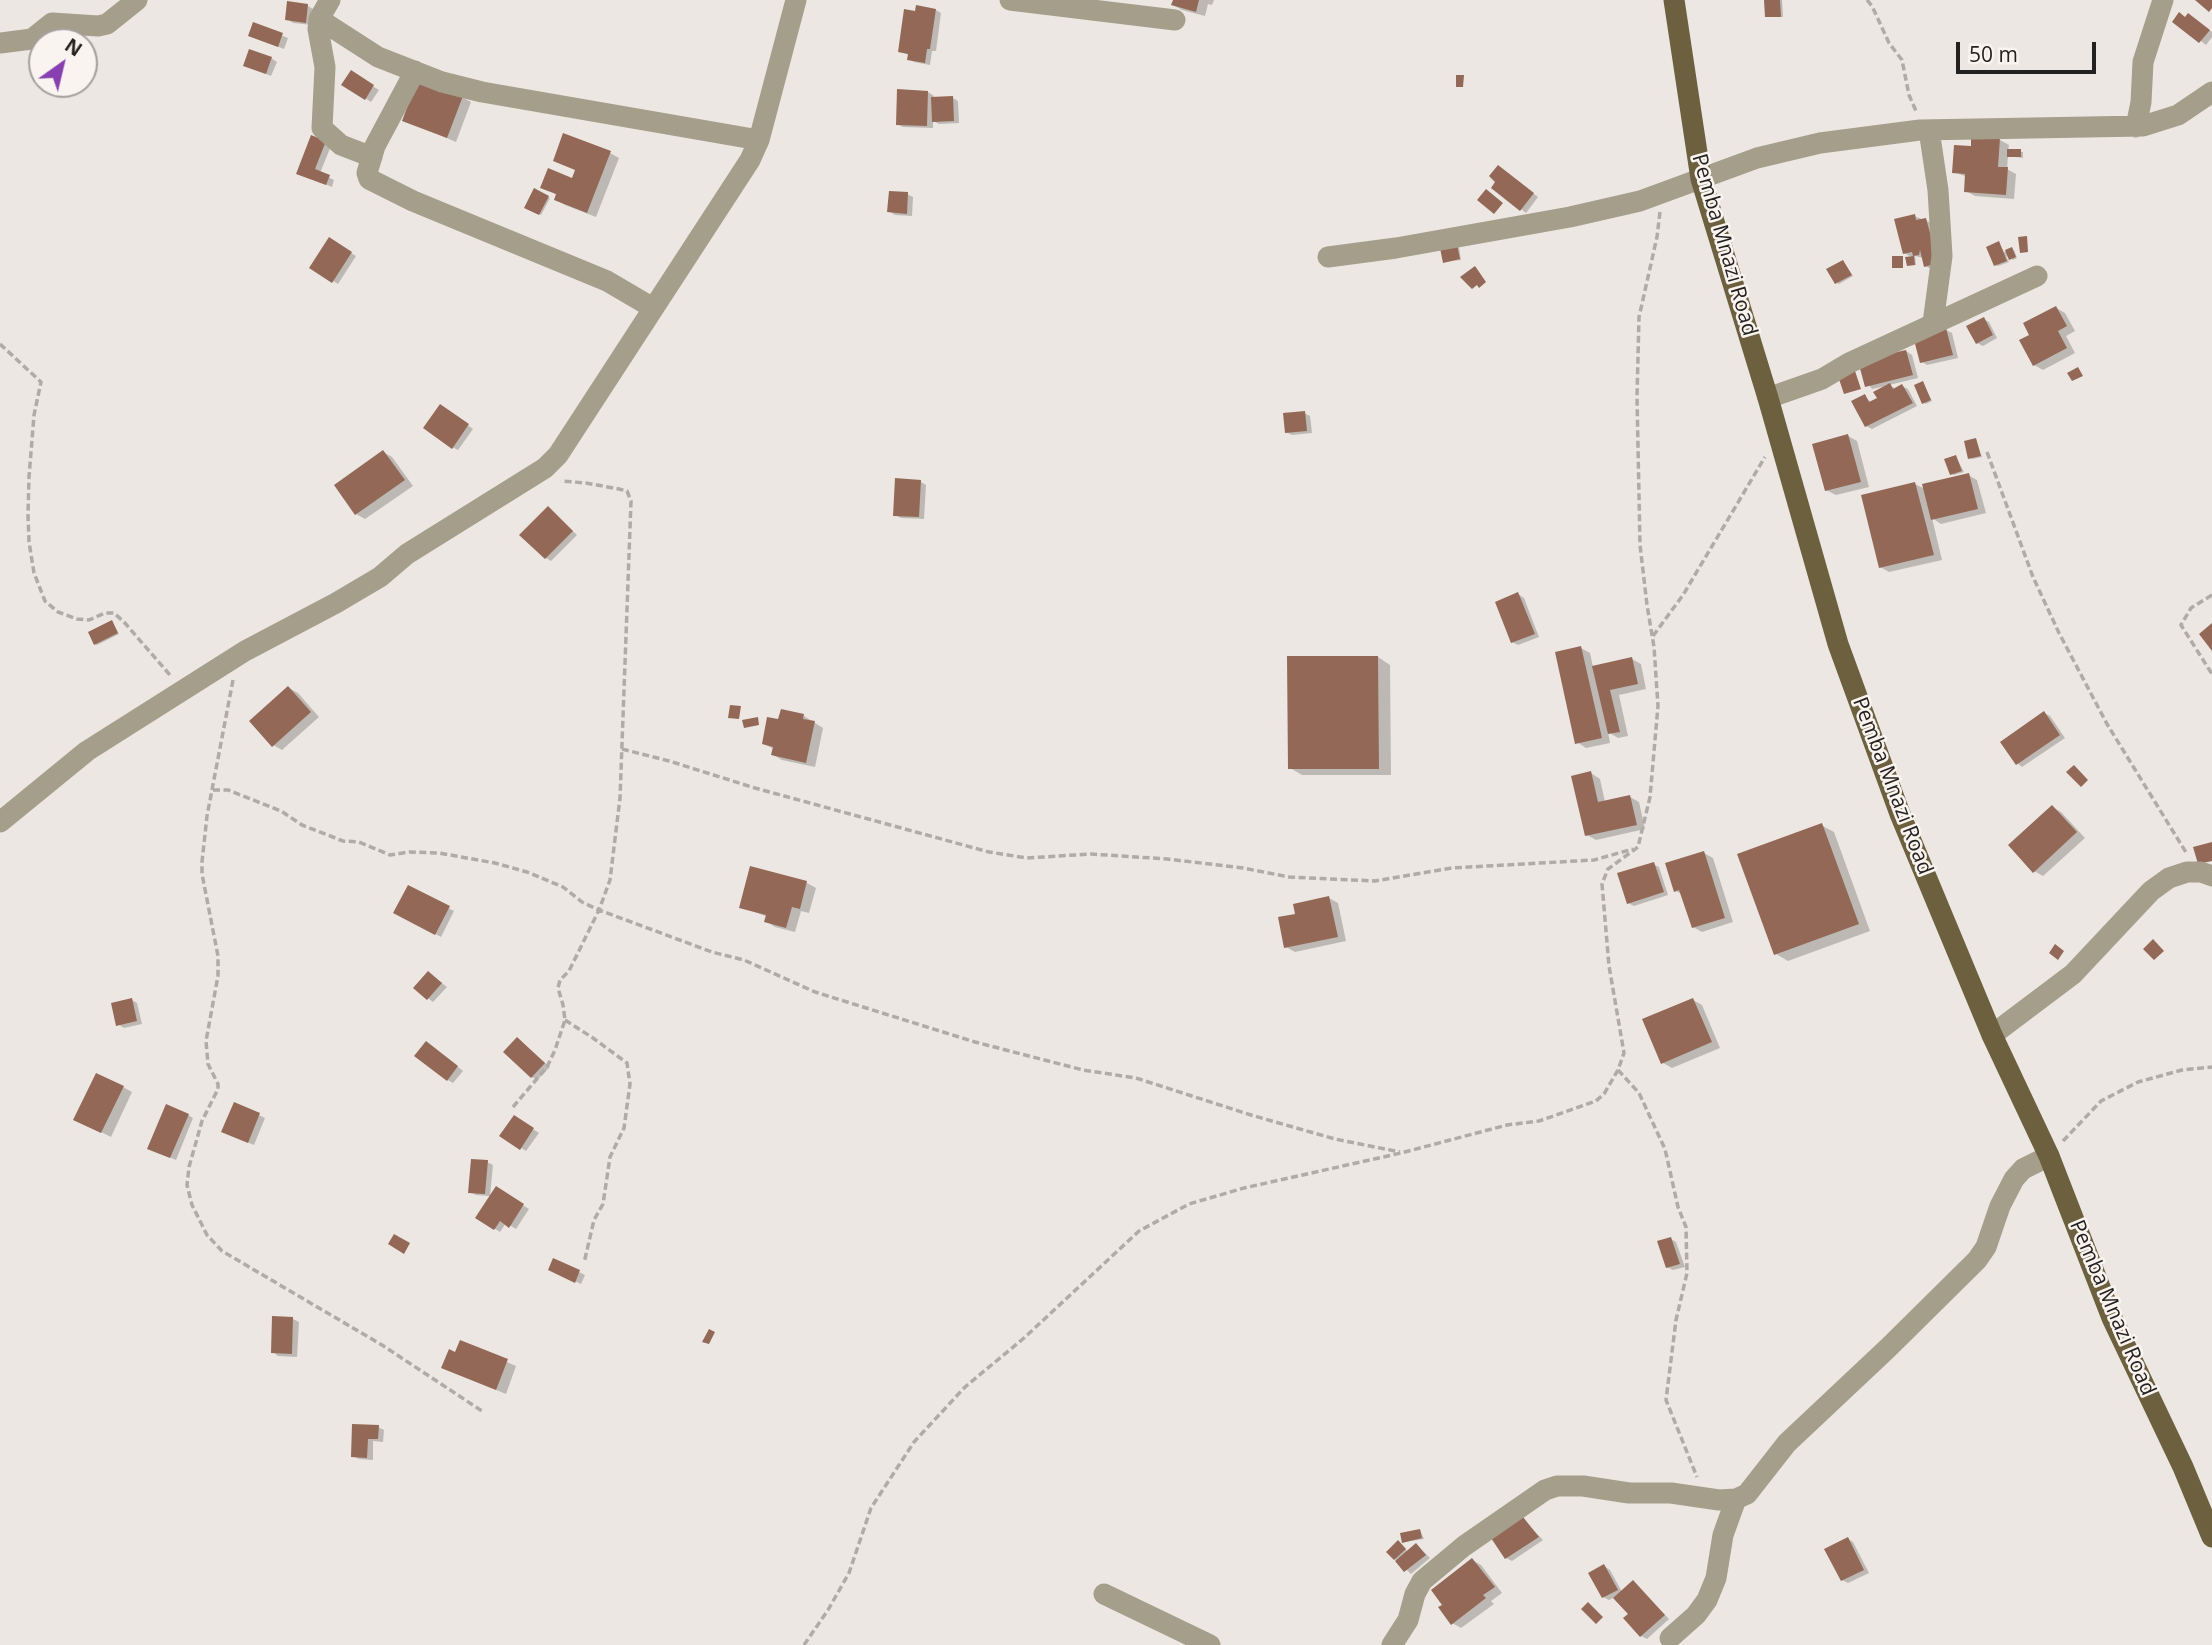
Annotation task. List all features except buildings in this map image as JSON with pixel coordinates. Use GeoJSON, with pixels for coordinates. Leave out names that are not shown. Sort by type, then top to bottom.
{"type":"FeatureCollection","features":[{"type":"Feature","properties":{"kind":"main road","name":"Pemba Mnazi Road"},"geometry":{"type":"LineString","coordinates":[[1674,0],[1701,179],[1768,398],[1838,644],[1900,814],[1992,1035],[2049,1156],[2112,1318],[2183,1467],[2212,1537]]}},
{"type":"Feature","properties":{"kind":"street"},"geometry":{"type":"LineString","coordinates":[[0,43],[32,39],[52,23],[98,26],[107,24],[137,0]]}},
{"type":"Feature","properties":{"kind":"street"},"geometry":{"type":"LineString","coordinates":[[330,0],[319,19],[318,29],[325,68],[322,128],[341,145],[372,157]]}},
{"type":"Feature","properties":{"kind":"street"},"geometry":{"type":"LineString","coordinates":[[0,822],[87,751],[244,652],[380,577],[407,554],[545,468],[558,455],[750,160],[759,141],[796,0]]}},
{"type":"Feature","properties":{"kind":"street"},"geometry":{"type":"LineString","coordinates":[[1010,0],[1175,20]]}},
{"type":"Feature","properties":{"kind":"street"},"geometry":{"type":"LineString","coordinates":[[2136,127],[2141,102],[2143,62],[2163,0]]}},
{"type":"Feature","properties":{"kind":"street"},"geometry":{"type":"LineString","coordinates":[[319,19],[378,57],[442,82],[482,92],[759,141]]}},
{"type":"Feature","properties":{"kind":"street"},"geometry":{"type":"LineString","coordinates":[[415,71],[375,146],[367,173],[369,180],[413,201],[607,281],[653,308]]}},
{"type":"Feature","properties":{"kind":"street"},"geometry":{"type":"LineString","coordinates":[[1328,257],[1396,248],[1570,217],[1640,201],[1757,158],[1820,143],[1924,130],[2136,127],[2178,115],[2212,92]]}},
{"type":"Feature","properties":{"kind":"street"},"geometry":{"type":"LineString","coordinates":[[1924,130],[1938,190],[1942,256],[1933,323]]}},
{"type":"Feature","properties":{"kind":"street"},"geometry":{"type":"LineString","coordinates":[[1768,398],[1822,379],[1849,363],[2037,276]]}},
{"type":"Feature","properties":{"kind":"street"},"geometry":{"type":"LineString","coordinates":[[1992,1035],[2073,974],[2151,891],[2169,878],[2187,872],[2207,874]]}},
{"type":"Feature","properties":{"kind":"street"},"geometry":{"type":"LineString","coordinates":[[1392,1645],[1408,1620],[1415,1594],[1422,1581],[1464,1546],[1545,1490],[1557,1486],[1583,1486],[1629,1493],[1671,1493],[1736,1499],[1747,1494],[1787,1443],[1816,1413],[1888,1348],[1977,1260],[1986,1247],[2000,1206],[2014,1180],[2023,1169],[2049,1156]]}},
{"type":"Feature","properties":{"kind":"street"},"geometry":{"type":"LineString","coordinates":[[1670,1638],[1696,1615],[1707,1600],[1716,1578],[1723,1535],[1736,1499]]}},
{"type":"Feature","properties":{"kind":"street"},"geometry":{"type":"LineString","coordinates":[[1104,1594],[1210,1645]]}},
{"type":"Feature","properties":{"kind":"path"},"geometry":{"type":"LineString","coordinates":[[1867,0],[1889,43],[1902,60],[1924,130]]}},
{"type":"Feature","properties":{"kind":"path"},"geometry":{"type":"LineString","coordinates":[[804,1645],[849,1573],[871,1508],[914,1442],[965,1387],[1024,1338],[1139,1231],[1189,1204],[1244,1188],[1401,1153],[1507,1125],[1539,1122],[1596,1101],[1604,1094],[1624,1053],[1609,966],[1602,884],[1608,869],[1638,847],[1650,797],[1658,715],[1653,636],[1640,545],[1637,397],[1639,330],[1646,282],[1657,237],[1662,193]]}},
{"type":"Feature","properties":{"kind":"path"},"geometry":{"type":"LineString","coordinates":[[0,344],[41,382],[34,415],[28,515],[34,573],[45,601],[58,612],[76,619],[89,620],[105,613],[114,613],[183,690]]}},
{"type":"Feature","properties":{"kind":"path"},"geometry":{"type":"LineString","coordinates":[[1653,636],[1683,595],[1723,524],[1778,437]]}},
{"type":"Feature","properties":{"kind":"path"},"geometry":{"type":"LineString","coordinates":[[1987,452],[2033,577],[2091,696],[2154,803],[2207,874]]}},
{"type":"Feature","properties":{"kind":"path"},"geometry":{"type":"LineString","coordinates":[[513,1107],[547,1066],[565,1020],[558,988],[560,980],[569,971],[599,910],[610,880],[620,797],[631,501],[627,491],[620,489],[586,483],[527,479]]}},
{"type":"Feature","properties":{"kind":"path"},"geometry":{"type":"LineString","coordinates":[[2212,595],[2191,608],[2181,625],[2212,674]]}},
{"type":"Feature","properties":{"kind":"path"},"geometry":{"type":"LineString","coordinates":[[244,652],[233,681],[207,816],[202,874],[218,956],[218,976],[206,1041],[208,1064],[218,1089],[202,1121],[189,1167],[187,1185],[192,1205],[207,1235],[222,1251],[382,1345],[482,1411]]}},
{"type":"Feature","properties":{"kind":"path"},"geometry":{"type":"LineString","coordinates":[[622,749],[989,852],[1027,858],[1091,854],[1243,868],[1289,877],[1375,881],[1452,868],[1594,860],[1638,847]]}},
{"type":"Feature","properties":{"kind":"path"},"geometry":{"type":"LineString","coordinates":[[213,790],[228,790],[281,811],[302,825],[343,841],[359,842],[390,855],[409,852],[439,853],[527,872],[563,887],[582,902],[599,910],[712,952],[744,960],[815,992],[975,1042],[1083,1070],[1136,1078],[1287,1126],[1401,1153]]}},
{"type":"Feature","properties":{"kind":"path"},"geometry":{"type":"LineString","coordinates":[[565,1020],[626,1063],[630,1084],[624,1128],[610,1157],[603,1204],[594,1220],[584,1263]]}},
{"type":"Feature","properties":{"kind":"path"},"geometry":{"type":"LineString","coordinates":[[2049,1156],[2101,1101],[2154,1076],[2212,1067]]}},
{"type":"Feature","properties":{"kind":"path"},"geometry":{"type":"LineString","coordinates":[[1618,1070],[1639,1093],[1665,1149],[1678,1207],[1686,1227],[1687,1273],[1675,1329],[1666,1400],[1689,1461],[1707,1498]]}}]}
